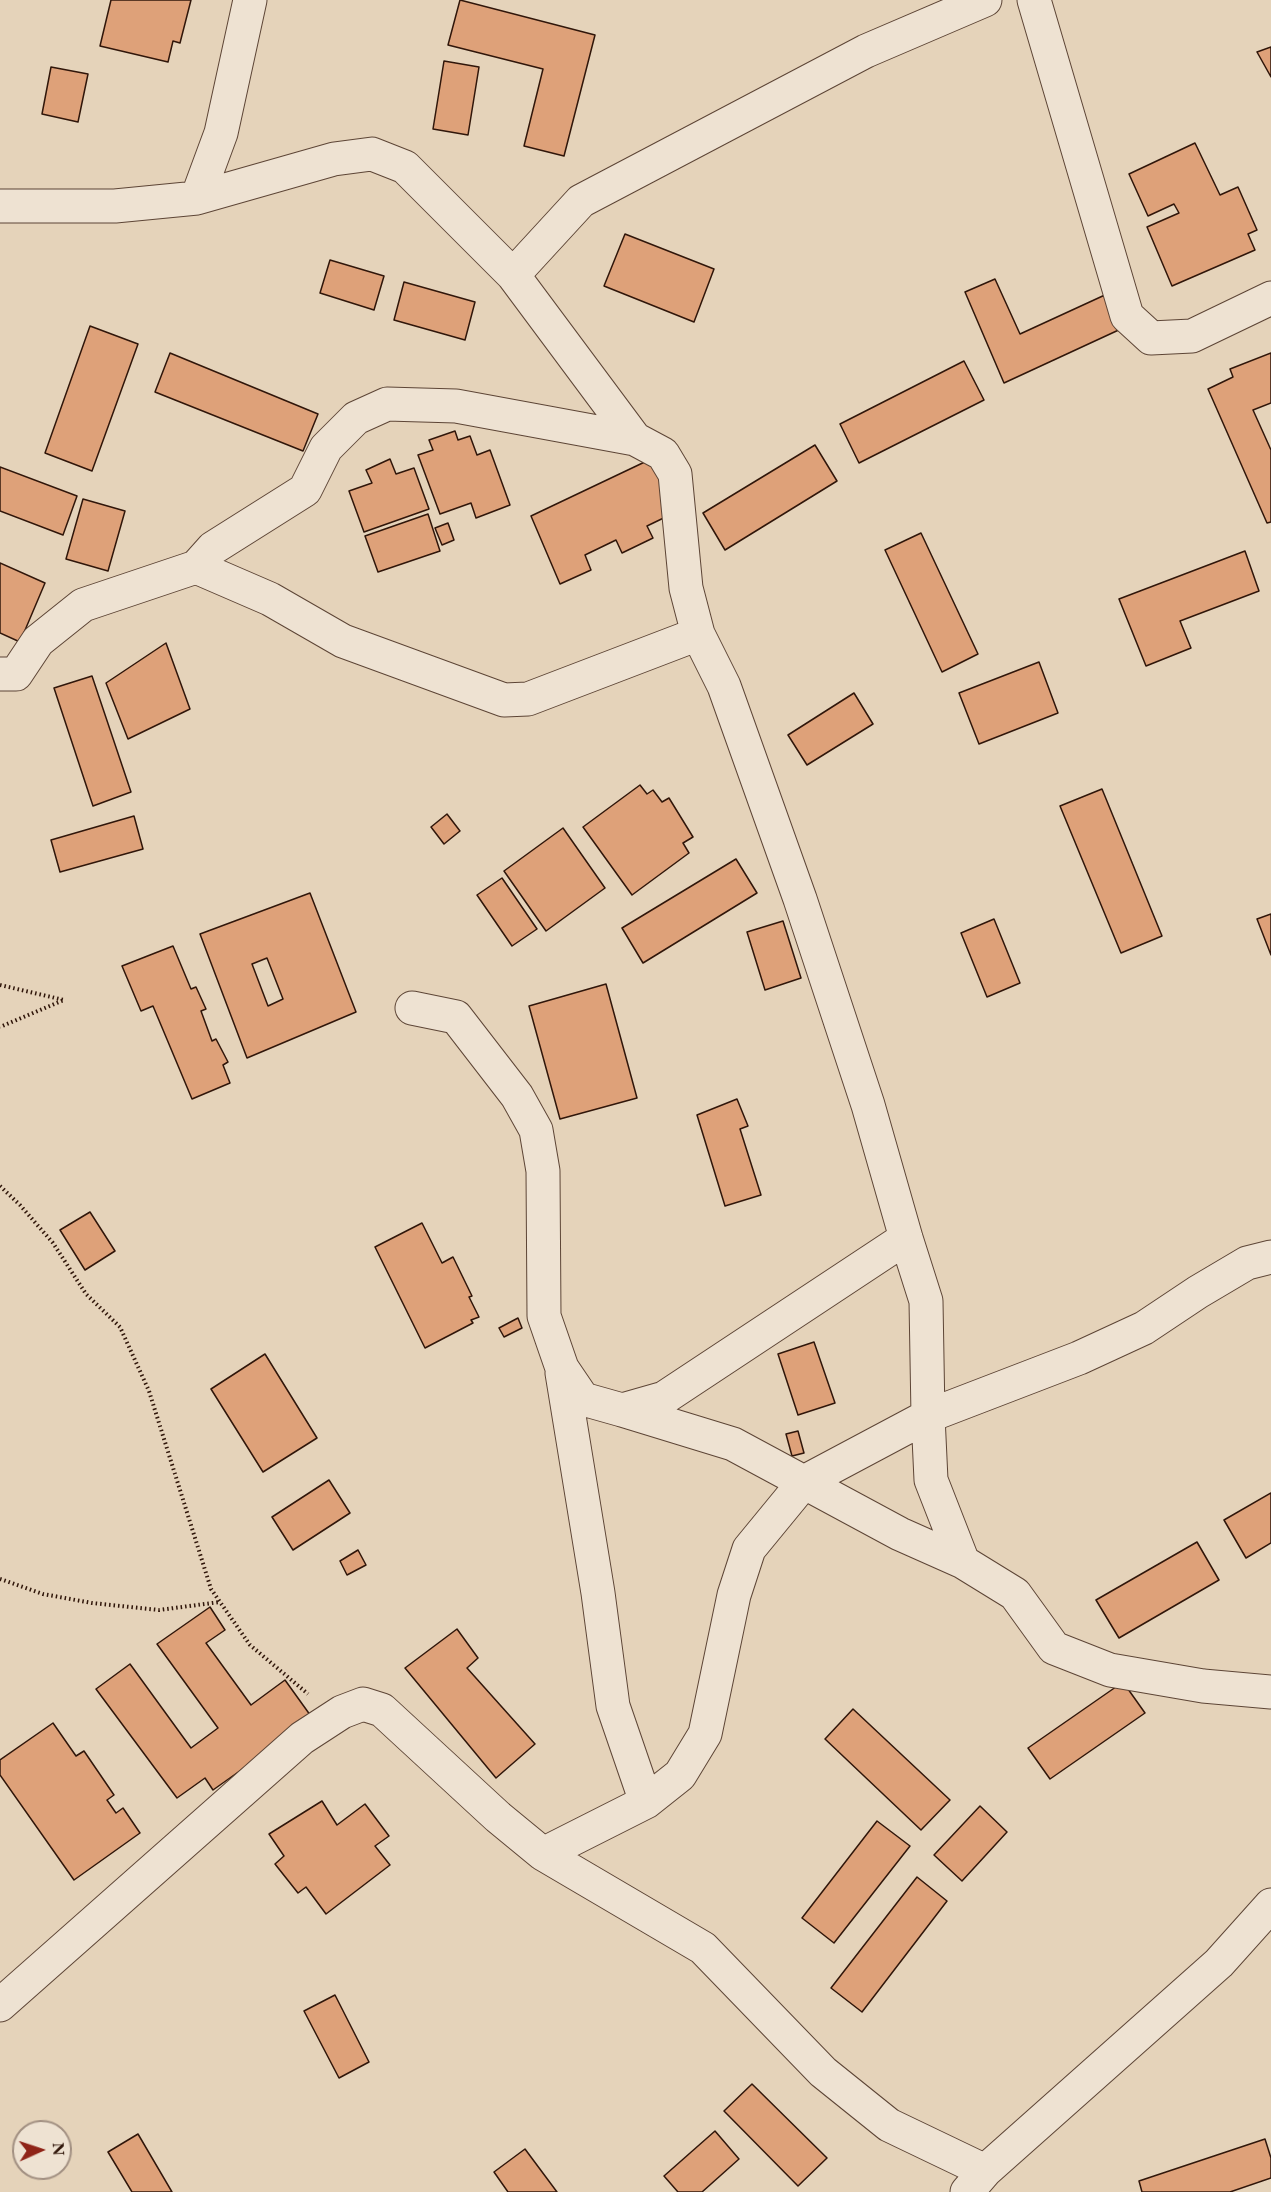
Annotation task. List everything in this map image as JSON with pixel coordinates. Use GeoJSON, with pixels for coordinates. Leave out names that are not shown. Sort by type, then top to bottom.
{"type":"FeatureCollection","features":[{"type":"Feature","properties":{"kind":"street"},"geometry":{"type":"LineString","coordinates":[[197,198],[221,133],[250,0]]}},
{"type":"Feature","properties":{"kind":"street"},"geometry":{"type":"LineString","coordinates":[[513,275],[581,201],[866,51],[985,0]]}},
{"type":"Feature","properties":{"kind":"street"},"geometry":{"type":"LineString","coordinates":[[1034,0],[1127,316],[1151,338],[1192,336],[1271,298]]}},
{"type":"Feature","properties":{"kind":"street"},"geometry":{"type":"LineString","coordinates":[[0,206],[115,206],[197,198],[334,159],[372,154],[405,167],[513,275],[635,439]]}},
{"type":"Feature","properties":{"kind":"street"},"geometry":{"type":"LineString","coordinates":[[0,674],[16,674],[38,641],[82,605],[196,567],[213,548],[305,490],[326,448],[356,418],[387,404],[456,406],[635,439],[663,454],[675,474],[686,588],[698,634],[724,687],[800,899],[868,1105],[926,1301],[931,1480],[963,1562]]}},
{"type":"Feature","properties":{"kind":"street"},"geometry":{"type":"LineString","coordinates":[[196,567],[270,599],[343,641],[504,700],[528,699],[698,634]]}},
{"type":"Feature","properties":{"kind":"street"},"geometry":{"type":"LineString","coordinates":[[412,1008],[456,1017],[517,1096],[536,1130],[543,1171],[544,1316],[561,1368],[596,1581],[613,1706],[646,1802]]}},
{"type":"Feature","properties":{"kind":"street"},"geometry":{"type":"LineString","coordinates":[[622,1410],[664,1398],[906,1238]]}},
{"type":"Feature","properties":{"kind":"street"},"geometry":{"type":"LineString","coordinates":[[543,1854],[646,1802],[680,1775],[705,1734],[734,1595],[749,1549],[804,1482],[928,1416],[1079,1358],[1144,1328],[1197,1292],[1247,1263],[1271,1257]]}},
{"type":"Feature","properties":{"kind":"street"},"geometry":{"type":"LineString","coordinates":[[561,1368],[584,1399],[733,1444],[900,1534],[963,1562],[1015,1594],[1054,1648],[1110,1670],[1203,1686],[1271,1692]]}},
{"type":"Feature","properties":{"kind":"street"},"geometry":{"type":"LineString","coordinates":[[0,2005],[302,1738],[342,1712],[363,1704],[382,1710],[498,1817],[543,1854],[703,1948],[823,2072],[890,2125],[976,2182],[1219,1963],[1271,1905]]}},
{"type":"Feature","properties":{"kind":"path"},"geometry":{"type":"LineString","coordinates":[[0,985],[64,1000],[0,1027]]}},
{"type":"Feature","properties":{"kind":"path"},"geometry":{"type":"LineString","coordinates":[[0,1186],[20,1205],[52,1243],[86,1294],[120,1327],[149,1391],[211,1589],[250,1646],[320,1702],[342,1712]]}},
{"type":"Feature","properties":{"kind":"path"},"geometry":{"type":"LineString","coordinates":[[0,1579],[43,1594],[92,1603],[159,1610],[220,1602]]}},
{"type":"Feature","properties":{"kind":"building"},"geometry":{"type":"Polygon","coordinates":[[[111,0],[191,0],[180,43],[173,41],[168,62],[100,46],[111,0]]]}},
{"type":"Feature","properties":{"kind":"building"},"geometry":{"type":"Polygon","coordinates":[[[460,0],[595,35],[564,156],[524,146],[543,69],[448,45],[460,0]]]}},
{"type":"Feature","properties":{"kind":"building"},"geometry":{"type":"Polygon","coordinates":[[[1271,47],[1271,77],[1257,52],[1271,47]]]}},
{"type":"Feature","properties":{"kind":"building"},"geometry":{"type":"Polygon","coordinates":[[[444,61],[479,67],[468,135],[433,129],[444,61]]]}},
{"type":"Feature","properties":{"kind":"building"},"geometry":{"type":"Polygon","coordinates":[[[51,67],[88,74],[78,122],[42,114],[51,67]]]}},
{"type":"Feature","properties":{"kind":"building"},"geometry":{"type":"Polygon","coordinates":[[[1195,143],[1220,195],[1238,187],[1257,230],[1248,234],[1255,250],[1172,286],[1147,227],[1179,213],[1174,204],[1148,216],[1129,174],[1195,143]]]}},
{"type":"Feature","properties":{"kind":"building"},"geometry":{"type":"Polygon","coordinates":[[[625,234],[714,269],[694,322],[604,286],[625,234]]]}},
{"type":"Feature","properties":{"kind":"building"},"geometry":{"type":"Polygon","coordinates":[[[330,260],[384,276],[374,310],[320,293],[330,260]]]}},
{"type":"Feature","properties":{"kind":"building"},"geometry":{"type":"Polygon","coordinates":[[[995,279],[1020,334],[1107,294],[1123,328],[1004,383],[965,292],[995,279]]]}},
{"type":"Feature","properties":{"kind":"building"},"geometry":{"type":"Polygon","coordinates":[[[404,282],[475,302],[465,340],[394,320],[404,282]]]}},
{"type":"Feature","properties":{"kind":"building"},"geometry":{"type":"Polygon","coordinates":[[[90,326],[138,344],[92,471],[45,453],[90,326]]]}},
{"type":"Feature","properties":{"kind":"building"},"geometry":{"type":"Polygon","coordinates":[[[170,353],[318,414],[303,451],[155,392],[170,353]]]}},
{"type":"Feature","properties":{"kind":"building"},"geometry":{"type":"Polygon","coordinates":[[[1271,353],[1271,403],[1253,410],[1271,450],[1271,522],[1267,523],[1208,389],[1233,377],[1230,369],[1271,353]]]}},
{"type":"Feature","properties":{"kind":"building"},"geometry":{"type":"Polygon","coordinates":[[[964,361],[984,400],[859,463],[840,424],[964,361]]]}},
{"type":"Feature","properties":{"kind":"building"},"geometry":{"type":"Polygon","coordinates":[[[455,431],[458,440],[470,436],[477,455],[490,450],[510,505],[476,518],[471,503],[440,514],[418,455],[433,450],[429,440],[455,431]]]}},
{"type":"Feature","properties":{"kind":"building"},"geometry":{"type":"Polygon","coordinates":[[[815,445],[837,481],[725,550],[703,513],[815,445]]]}},
{"type":"Feature","properties":{"kind":"building"},"geometry":{"type":"Polygon","coordinates":[[[390,459],[396,474],[414,468],[429,509],[364,532],[349,491],[372,483],[366,470],[390,459]]]}},
{"type":"Feature","properties":{"kind":"building"},"geometry":{"type":"Polygon","coordinates":[[[651,459],[676,512],[647,526],[653,538],[622,553],[616,540],[585,555],[591,570],[560,584],[531,516],[651,459]]]}},
{"type":"Feature","properties":{"kind":"building"},"geometry":{"type":"Polygon","coordinates":[[[0,467],[77,496],[63,535],[0,511],[0,467]]]}},
{"type":"Feature","properties":{"kind":"building"},"geometry":{"type":"Polygon","coordinates":[[[83,499],[125,511],[108,571],[66,559],[83,499]]]}},
{"type":"Feature","properties":{"kind":"building"},"geometry":{"type":"Polygon","coordinates":[[[428,514],[440,551],[378,572],[365,536],[428,514]]]}},
{"type":"Feature","properties":{"kind":"building"},"geometry":{"type":"Polygon","coordinates":[[[448,523],[454,540],[442,545],[435,528],[448,523]]]}},
{"type":"Feature","properties":{"kind":"building"},"geometry":{"type":"Polygon","coordinates":[[[921,533],[978,654],[942,672],[885,550],[921,533]]]}},
{"type":"Feature","properties":{"kind":"building"},"geometry":{"type":"Polygon","coordinates":[[[1245,551],[1259,591],[1180,621],[1191,648],[1146,666],[1119,599],[1245,551]]]}},
{"type":"Feature","properties":{"kind":"building"},"geometry":{"type":"Polygon","coordinates":[[[0,563],[45,583],[20,642],[0,633],[0,563]]]}},
{"type":"Feature","properties":{"kind":"building"},"geometry":{"type":"Polygon","coordinates":[[[166,643],[190,709],[128,739],[106,683],[166,643]]]}},
{"type":"Feature","properties":{"kind":"building"},"geometry":{"type":"Polygon","coordinates":[[[1039,662],[1058,713],[979,744],[959,693],[1039,662]]]}},
{"type":"Feature","properties":{"kind":"building"},"geometry":{"type":"Polygon","coordinates":[[[92,676],[131,792],[93,806],[54,688],[92,676]]]}},
{"type":"Feature","properties":{"kind":"building"},"geometry":{"type":"Polygon","coordinates":[[[854,693],[873,724],[807,765],[788,735],[854,693]]]}},
{"type":"Feature","properties":{"kind":"building"},"geometry":{"type":"Polygon","coordinates":[[[640,785],[647,794],[653,790],[662,802],[669,798],[693,837],[683,843],[689,853],[632,895],[583,827],[640,785]]]}},
{"type":"Feature","properties":{"kind":"building"},"geometry":{"type":"Polygon","coordinates":[[[1102,789],[1162,936],[1121,953],[1060,806],[1102,789]]]}},
{"type":"Feature","properties":{"kind":"building"},"geometry":{"type":"Polygon","coordinates":[[[447,814],[460,831],[444,844],[431,827],[447,814]]]}},
{"type":"Feature","properties":{"kind":"building"},"geometry":{"type":"Polygon","coordinates":[[[134,816],[143,849],[60,872],[51,840],[134,816]]]}},
{"type":"Feature","properties":{"kind":"building"},"geometry":{"type":"Polygon","coordinates":[[[563,828],[605,888],[546,931],[504,871],[563,828]]]}},
{"type":"Feature","properties":{"kind":"building"},"geometry":{"type":"Polygon","coordinates":[[[736,859],[757,893],[643,963],[622,928],[736,859]]]}},
{"type":"Feature","properties":{"kind":"building"},"geometry":{"type":"Polygon","coordinates":[[[502,878],[537,929],[512,946],[477,895],[502,878]]]}},
{"type":"Feature","properties":{"kind":"building"},"geometry":{"type":"Polygon","coordinates":[[[310,893],[356,1012],[247,1058],[200,934],[310,893]],[[267,958],[252,964],[268,1006],[283,999],[267,958]]]}},
{"type":"Feature","properties":{"kind":"building"},"geometry":{"type":"Polygon","coordinates":[[[1271,914],[1271,955],[1257,919],[1271,914]]]}},
{"type":"Feature","properties":{"kind":"building"},"geometry":{"type":"Polygon","coordinates":[[[994,919],[1020,983],[987,997],[961,933],[994,919]]]}},
{"type":"Feature","properties":{"kind":"building"},"geometry":{"type":"Polygon","coordinates":[[[783,921],[801,978],[765,990],[747,932],[783,921]]]}},
{"type":"Feature","properties":{"kind":"building"},"geometry":{"type":"Polygon","coordinates":[[[173,946],[191,989],[196,987],[206,1009],[201,1011],[212,1041],[216,1039],[228,1062],[223,1065],[230,1083],[192,1099],[153,1006],[141,1011],[122,966],[173,946]]]}},
{"type":"Feature","properties":{"kind":"building"},"geometry":{"type":"Polygon","coordinates":[[[606,984],[637,1098],[560,1119],[529,1006],[606,984]]]}},
{"type":"Feature","properties":{"kind":"building"},"geometry":{"type":"Polygon","coordinates":[[[737,1099],[748,1126],[740,1129],[761,1195],[725,1206],[697,1115],[737,1099]]]}},
{"type":"Feature","properties":{"kind":"building"},"geometry":{"type":"Polygon","coordinates":[[[90,1212],[115,1251],[85,1270],[60,1230],[90,1212]]]}},
{"type":"Feature","properties":{"kind":"building"},"geometry":{"type":"Polygon","coordinates":[[[422,1223],[442,1263],[453,1257],[472,1296],[469,1297],[479,1317],[471,1320],[473,1323],[425,1348],[375,1247],[422,1223]]]}},
{"type":"Feature","properties":{"kind":"building"},"geometry":{"type":"Polygon","coordinates":[[[518,1318],[522,1328],[504,1337],[499,1328],[518,1318]]]}},
{"type":"Feature","properties":{"kind":"building"},"geometry":{"type":"Polygon","coordinates":[[[814,1342],[835,1403],[798,1415],[778,1354],[814,1342]]]}},
{"type":"Feature","properties":{"kind":"building"},"geometry":{"type":"Polygon","coordinates":[[[265,1354],[317,1438],[263,1472],[211,1389],[265,1354]]]}},
{"type":"Feature","properties":{"kind":"building"},"geometry":{"type":"Polygon","coordinates":[[[798,1431],[804,1453],[792,1456],[786,1434],[798,1431]]]}},
{"type":"Feature","properties":{"kind":"building"},"geometry":{"type":"Polygon","coordinates":[[[329,1480],[350,1513],[293,1550],[272,1517],[329,1480]]]}},
{"type":"Feature","properties":{"kind":"building"},"geometry":{"type":"Polygon","coordinates":[[[1271,1493],[1271,1543],[1246,1558],[1224,1520],[1271,1493]]]}},
{"type":"Feature","properties":{"kind":"building"},"geometry":{"type":"Polygon","coordinates":[[[1197,1542],[1219,1580],[1119,1638],[1096,1600],[1197,1542]]]}},
{"type":"Feature","properties":{"kind":"building"},"geometry":{"type":"Polygon","coordinates":[[[358,1550],[366,1565],[347,1575],[340,1561],[358,1550]]]}},
{"type":"Feature","properties":{"kind":"building"},"geometry":{"type":"Polygon","coordinates":[[[210,1607],[225,1630],[206,1643],[251,1705],[285,1680],[313,1719],[213,1790],[205,1778],[177,1798],[96,1689],[130,1664],[191,1748],[218,1728],[157,1644],[210,1607]]]}},
{"type":"Feature","properties":{"kind":"building"},"geometry":{"type":"Polygon","coordinates":[[[457,1629],[478,1658],[467,1668],[535,1744],[496,1778],[405,1668],[457,1629]]]}},
{"type":"Feature","properties":{"kind":"building"},"geometry":{"type":"Polygon","coordinates":[[[1123,1682],[1145,1713],[1050,1779],[1028,1748],[1123,1682]]]}},
{"type":"Feature","properties":{"kind":"building"},"geometry":{"type":"Polygon","coordinates":[[[853,1709],[950,1800],[921,1830],[825,1739],[853,1709]]]}},
{"type":"Feature","properties":{"kind":"building"},"geometry":{"type":"Polygon","coordinates":[[[53,1723],[76,1756],[84,1751],[114,1795],[107,1800],[116,1813],[123,1808],[140,1833],[74,1880],[0,1775],[0,1760],[53,1723]]]}},
{"type":"Feature","properties":{"kind":"building"},"geometry":{"type":"Polygon","coordinates":[[[322,1801],[337,1825],[365,1804],[389,1836],[375,1846],[390,1865],[326,1914],[306,1887],[298,1893],[275,1864],[284,1856],[269,1834],[322,1801]]]}},
{"type":"Feature","properties":{"kind":"building"},"geometry":{"type":"Polygon","coordinates":[[[980,1806],[1007,1832],[962,1881],[934,1855],[980,1806]]]}},
{"type":"Feature","properties":{"kind":"building"},"geometry":{"type":"Polygon","coordinates":[[[877,1821],[910,1846],[834,1943],[802,1918],[877,1821]]]}},
{"type":"Feature","properties":{"kind":"building"},"geometry":{"type":"Polygon","coordinates":[[[917,1877],[947,1901],[862,2012],[831,1988],[917,1877]]]}},
{"type":"Feature","properties":{"kind":"building"},"geometry":{"type":"Polygon","coordinates":[[[335,1995],[369,2062],[339,2078],[304,2011],[335,1995]]]}},
{"type":"Feature","properties":{"kind":"building"},"geometry":{"type":"Polygon","coordinates":[[[752,2084],[827,2158],[798,2186],[724,2111],[752,2084]]]}},
{"type":"Feature","properties":{"kind":"building"},"geometry":{"type":"Polygon","coordinates":[[[715,2131],[739,2159],[702,2192],[678,2192],[664,2176],[715,2131]]]}},
{"type":"Feature","properties":{"kind":"building"},"geometry":{"type":"Polygon","coordinates":[[[138,2134],[172,2192],[132,2192],[108,2152],[138,2134]]]}},
{"type":"Feature","properties":{"kind":"building"},"geometry":{"type":"Polygon","coordinates":[[[1265,2139],[1271,2158],[1271,2178],[1230,2192],[1142,2192],[1139,2181],[1265,2139]]]}},
{"type":"Feature","properties":{"kind":"building"},"geometry":{"type":"Polygon","coordinates":[[[525,2149],[557,2192],[508,2192],[494,2172],[525,2149]]]}}]}
